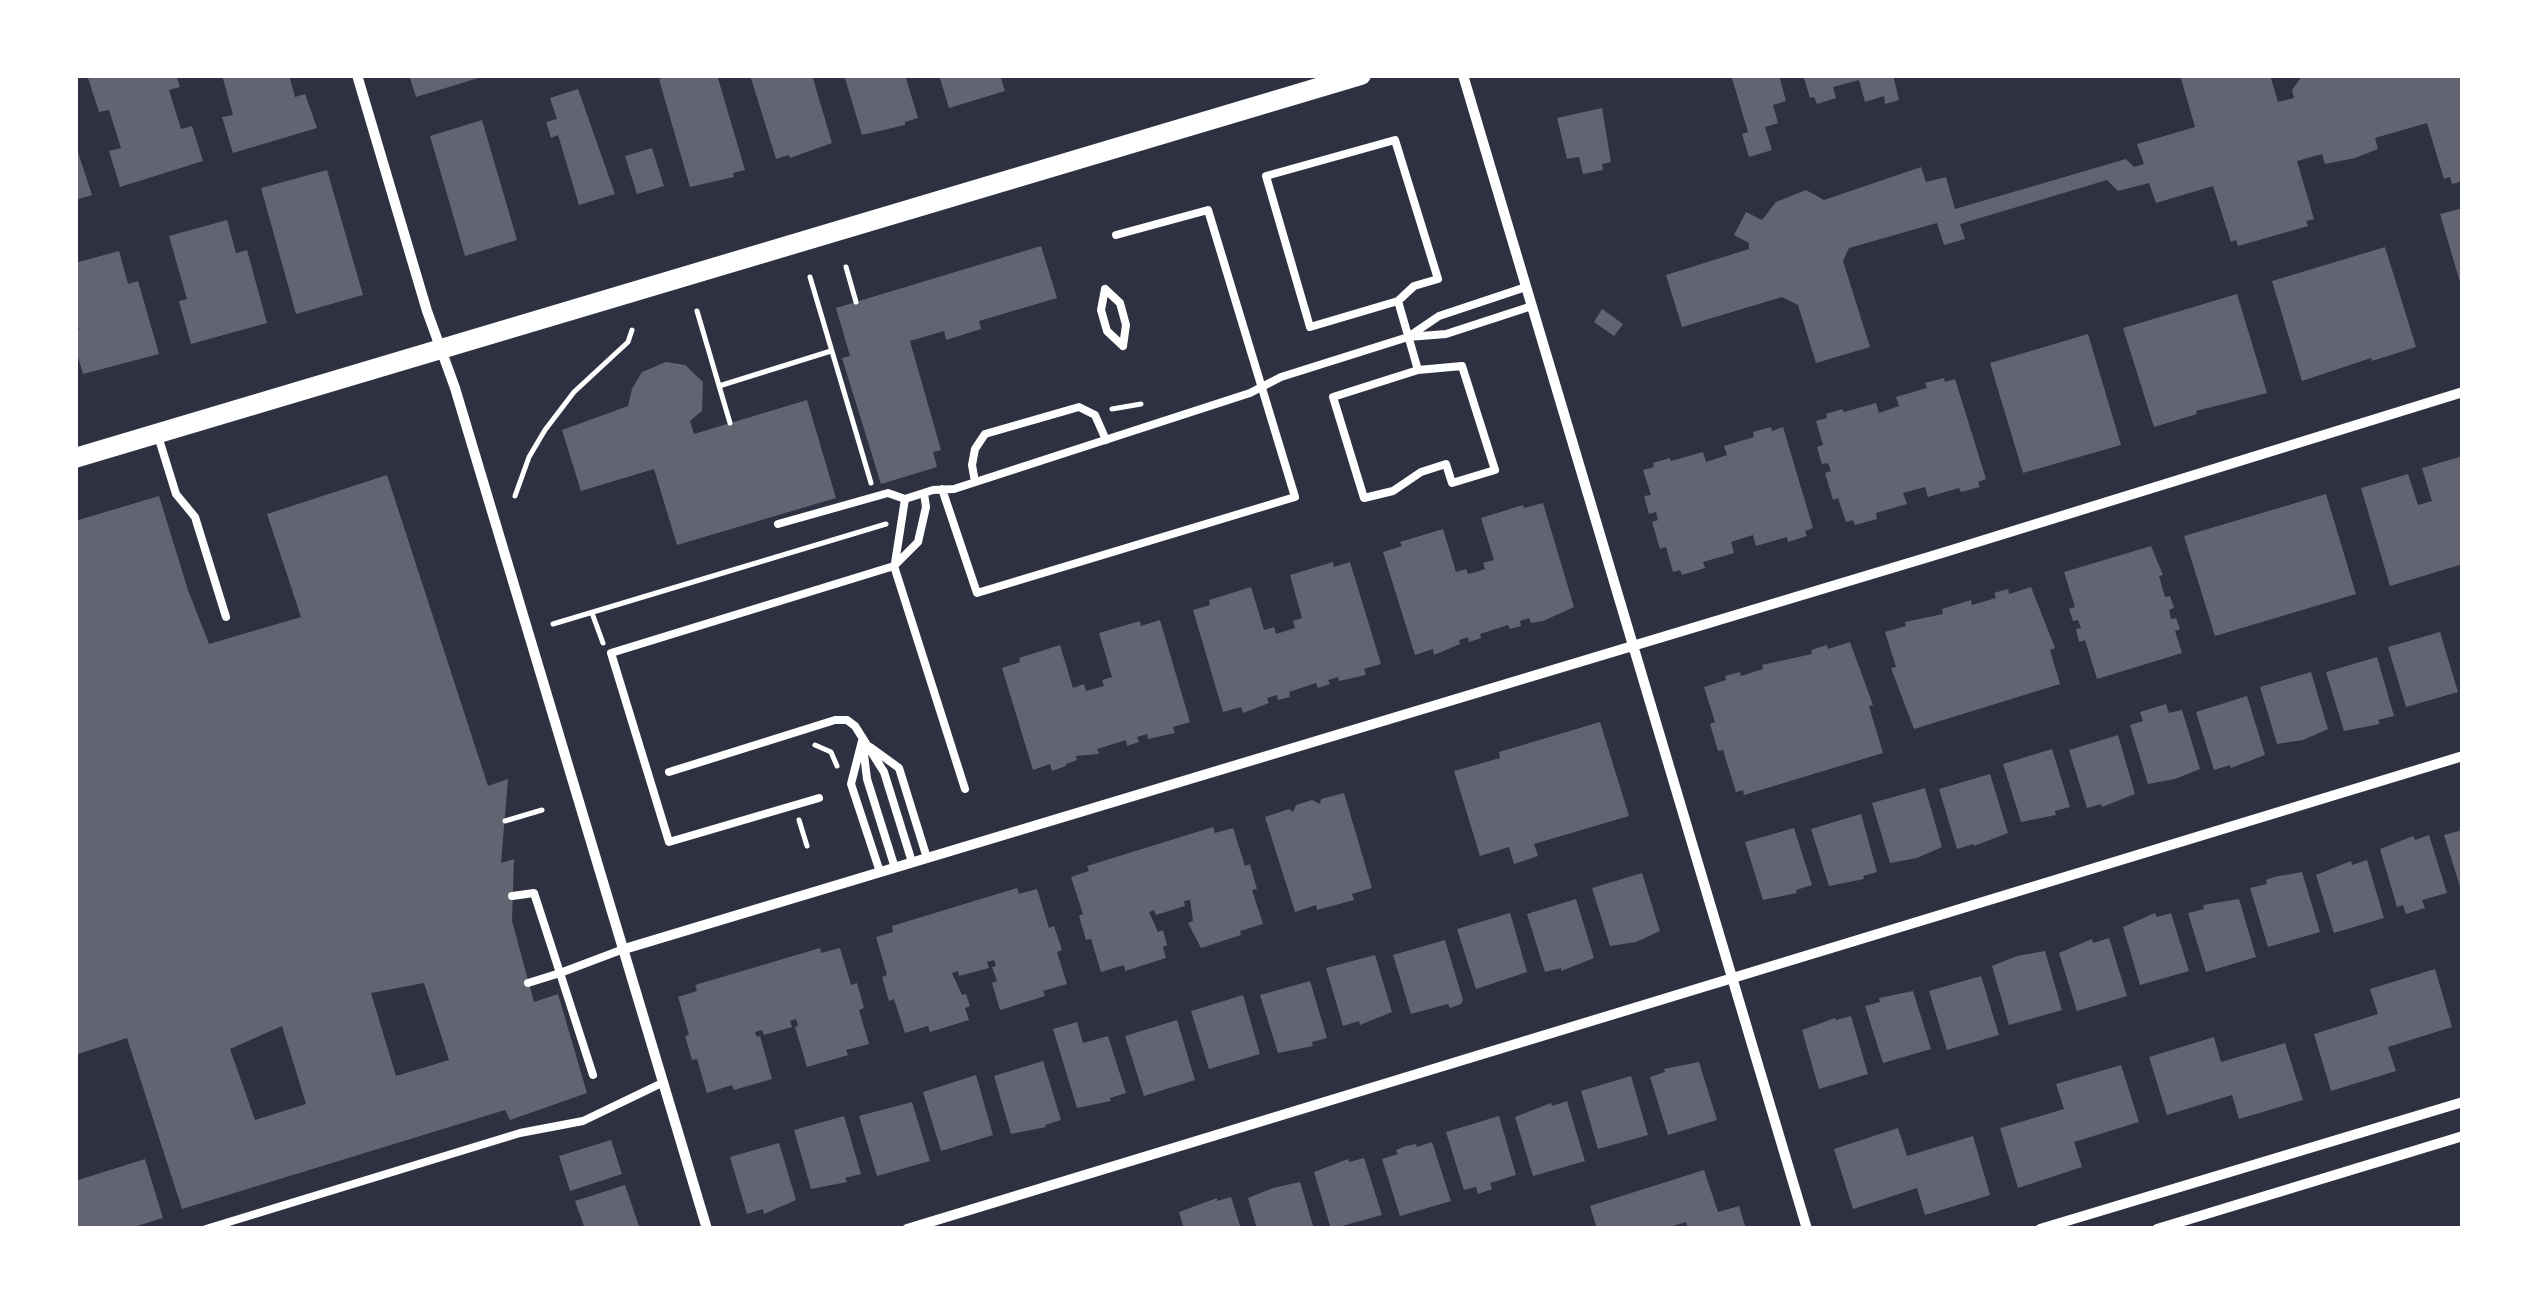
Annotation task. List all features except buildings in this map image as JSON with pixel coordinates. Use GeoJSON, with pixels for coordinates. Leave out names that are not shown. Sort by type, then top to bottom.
{"type":"FeatureCollection","features":[{"type":"Feature","properties":{"kind":"main road"},"geometry":{"type":"LineString","coordinates":[[75,458],[1361,75]]}},
{"type":"Feature","properties":{"kind":"street"},"geometry":{"type":"LineString","coordinates":[[357,75],[707,1229]]}},
{"type":"Feature","properties":{"kind":"street"},"geometry":{"type":"LineString","coordinates":[[1463,75],[1807,1229]]}},
{"type":"Feature","properties":{"kind":"street"},"geometry":{"type":"LineString","coordinates":[[621,950],[2463,392]]}},
{"type":"Feature","properties":{"kind":"street"},"geometry":{"type":"LineString","coordinates":[[907,1229],[2463,756]]}},
{"type":"Feature","properties":{"kind":"street"},"geometry":{"type":"LineString","coordinates":[[2040,1229],[2463,1102]]}},
{"type":"Feature","properties":{"kind":"street"},"geometry":{"type":"LineString","coordinates":[[2157,1229],[2463,1136]]}},
{"type":"Feature","properties":{"kind":"lane"},"geometry":{"type":"LineString","coordinates":[[1395,140],[1438,280],[1414,286],[1398,301],[1310,327],[1266,176],[1395,140]]}},
{"type":"Feature","properties":{"kind":"lane"},"geometry":{"type":"LineString","coordinates":[[942,489],[977,593],[1295,497],[1208,210],[1116,235]]}},
{"type":"Feature","properties":{"kind":"lane"},"geometry":{"type":"LineString","coordinates":[[1408,337],[1439,316],[1526,287]]}},
{"type":"Feature","properties":{"kind":"lane"},"geometry":{"type":"LineString","coordinates":[[1105,290],[1120,304],[1126,325],[1123,346],[1107,330],[1101,310],[1105,290]]}},
{"type":"Feature","properties":{"kind":"lane"},"geometry":{"type":"LineString","coordinates":[[1398,301],[1418,370]]}},
{"type":"Feature","properties":{"kind":"lane"},"geometry":{"type":"LineString","coordinates":[[778,524],[888,493],[905,498],[975,482],[1281,377],[1408,337],[1446,334],[1532,306]]}},
{"type":"Feature","properties":{"kind":"lane"},"geometry":{"type":"LineString","coordinates":[[1462,366],[1494,470],[1452,483],[1446,464],[1422,472],[1392,491],[1364,498],[1332,397],[1418,370],[1462,366]]}},
{"type":"Feature","properties":{"kind":"lane"},"geometry":{"type":"LineString","coordinates":[[975,482],[975,449],[985,434],[1079,407],[1095,415],[1106,440]]}},
{"type":"Feature","properties":{"kind":"lane"},"geometry":{"type":"LineString","coordinates":[[157,434],[176,494],[194,517],[226,617]]}},
{"type":"Feature","properties":{"kind":"lane"},"geometry":{"type":"LineString","coordinates":[[819,798],[669,842],[612,653],[894,566],[918,542],[926,507],[924,493]]}},
{"type":"Feature","properties":{"kind":"lane"},"geometry":{"type":"LineString","coordinates":[[905,498],[894,566],[964,789]]}},
{"type":"Feature","properties":{"kind":"lane"},"geometry":{"type":"LineString","coordinates":[[669,772],[835,720],[852,722],[884,772],[912,862]]}},
{"type":"Feature","properties":{"kind":"lane"},"geometry":{"type":"LineString","coordinates":[[862,741],[899,768],[927,858]]}},
{"type":"Feature","properties":{"kind":"lane"},"geometry":{"type":"LineString","coordinates":[[862,741],[867,779],[895,868]]}},
{"type":"Feature","properties":{"kind":"lane"},"geometry":{"type":"LineString","coordinates":[[862,741],[851,784],[880,872]]}},
{"type":"Feature","properties":{"kind":"lane"},"geometry":{"type":"LineString","coordinates":[[512,896],[534,893],[593,1075]]}},
{"type":"Feature","properties":{"kind":"lane"},"geometry":{"type":"LineString","coordinates":[[528,983],[621,950]]}},
{"type":"Feature","properties":{"kind":"lane"},"geometry":{"type":"LineString","coordinates":[[206,1229],[520,1133],[582,1121],[662,1083]]}},
{"type":"Feature","properties":{"kind":"path"},"geometry":{"type":"LineString","coordinates":[[846,267],[856,302]]}},
{"type":"Feature","properties":{"kind":"path"},"geometry":{"type":"LineString","coordinates":[[810,278],[872,486]]}},
{"type":"Feature","properties":{"kind":"path"},"geometry":{"type":"LineString","coordinates":[[697,311],[730,423]]}},
{"type":"Feature","properties":{"kind":"path"},"geometry":{"type":"LineString","coordinates":[[515,496],[544,430],[574,392],[628,342],[632,330]]}},
{"type":"Feature","properties":{"kind":"path"},"geometry":{"type":"LineString","coordinates":[[719,386],[832,351]]}},
{"type":"Feature","properties":{"kind":"path"},"geometry":{"type":"LineString","coordinates":[[1122,410],[1141,404]]}},
{"type":"Feature","properties":{"kind":"path"},"geometry":{"type":"LineString","coordinates":[[554,624],[893,522]]}},
{"type":"Feature","properties":{"kind":"path"},"geometry":{"type":"LineString","coordinates":[[592,613],[599,638]]}},
{"type":"Feature","properties":{"kind":"path"},"geometry":{"type":"LineString","coordinates":[[806,746],[821,746],[831,752],[840,774]]}},
{"type":"Feature","properties":{"kind":"path"},"geometry":{"type":"LineString","coordinates":[[794,806],[807,846]]}},
{"type":"Feature","properties":{"kind":"path"},"geometry":{"type":"LineString","coordinates":[[504,821],[542,810]]}}]}
